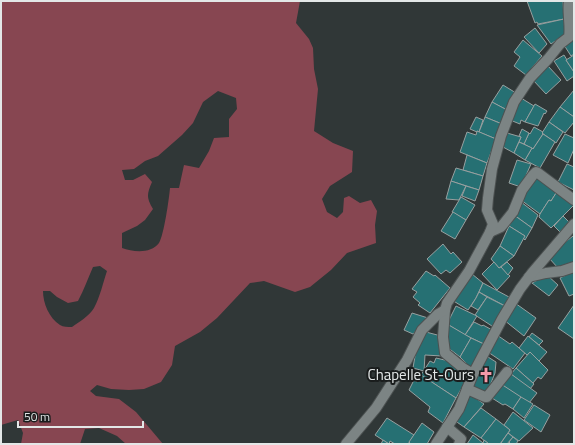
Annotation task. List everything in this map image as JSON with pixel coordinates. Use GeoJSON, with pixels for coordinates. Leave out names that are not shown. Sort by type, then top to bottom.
{"type":"FeatureCollection","features":[{"type":"Feature","properties":{"kind":"street"},"geometry":{"type":"LineString","coordinates":[[473,374],[445,353],[443,338],[445,310],[447,303],[468,271],[490,232],[492,224],[487,210],[492,169],[501,136],[514,102],[530,78],[560,44],[569,37],[569,1]]}},
{"type":"Feature","properties":{"kind":"street"},"geometry":{"type":"LineString","coordinates":[[490,232],[501,228],[513,212],[522,190],[536,172],[574,200]]}},
{"type":"Feature","properties":{"kind":"street"},"geometry":{"type":"LineString","coordinates":[[436,444],[459,409],[473,374],[520,289],[574,224]]}},
{"type":"Feature","properties":{"kind":"street"},"geometry":{"type":"LineString","coordinates":[[529,277],[562,271],[574,266]]}},
{"type":"Feature","properties":{"kind":"street"},"geometry":{"type":"LineString","coordinates":[[346,444],[376,408],[407,360],[422,330],[438,314],[445,310]]}},
{"type":"Feature","properties":{"kind":"street"},"geometry":{"type":"LineString","coordinates":[[467,390],[487,397],[507,372]]}},
{"type":"Feature","properties":{"kind":"street"},"geometry":{"type":"LineString","coordinates":[[447,427],[461,439],[459,444]]}},
{"type":"Feature","properties":{"kind":"shaded area"},"geometry":{"type":"Polygon","coordinates":[[[1,1],[300,1],[296,23],[309,39],[313,48],[314,69],[318,89],[314,131],[333,143],[353,151],[352,172],[330,186],[322,199],[327,212],[337,218],[343,212],[344,198],[349,196],[360,203],[371,200],[377,211],[375,225],[376,243],[347,253],[331,270],[310,287],[295,292],[264,281],[250,283],[217,318],[200,332],[175,346],[172,365],[161,382],[144,389],[129,390],[111,389],[97,385],[90,391],[96,396],[119,399],[136,412],[163,444],[126,444],[117,436],[99,428],[85,429],[80,444],[21,444],[23,433],[18,420],[1,425],[1,1]],[[218,91],[203,102],[193,123],[158,156],[145,161],[134,169],[122,170],[125,180],[133,180],[145,174],[152,182],[148,196],[153,209],[145,220],[137,226],[122,233],[122,248],[142,251],[156,247],[161,239],[170,188],[179,188],[184,165],[199,168],[209,151],[214,138],[229,137],[229,119],[237,109],[236,98],[218,91]],[[100,266],[93,267],[78,301],[68,303],[50,291],[43,291],[47,310],[60,325],[64,327],[72,327],[92,311],[100,295],[107,271],[100,266]]]}},
{"type":"Feature","properties":{"kind":"building"},"geometry":{"type":"Polygon","coordinates":[[[527,1],[563,1],[564,19],[538,24],[537,22],[535,23],[527,1]]]}},
{"type":"Feature","properties":{"kind":"building"},"geometry":{"type":"Polygon","coordinates":[[[564,19],[565,34],[551,44],[537,25],[564,19]]]}},
{"type":"Feature","properties":{"kind":"building"},"geometry":{"type":"Polygon","coordinates":[[[535,28],[547,44],[539,53],[524,37],[535,28]]]}},
{"type":"Feature","properties":{"kind":"building"},"geometry":{"type":"Polygon","coordinates":[[[574,39],[574,54],[571,56],[564,45],[574,39]]]}},
{"type":"Feature","properties":{"kind":"building"},"geometry":{"type":"Polygon","coordinates":[[[523,40],[542,56],[526,75],[514,66],[520,57],[514,52],[523,40]]]}},
{"type":"Feature","properties":{"kind":"building"},"geometry":{"type":"Polygon","coordinates":[[[564,55],[574,72],[574,76],[567,81],[554,61],[564,55]]]}},
{"type":"Feature","properties":{"kind":"building"},"geometry":{"type":"Polygon","coordinates":[[[574,55],[574,72],[566,60],[574,55]]]}},
{"type":"Feature","properties":{"kind":"building"},"geometry":{"type":"Polygon","coordinates":[[[548,66],[561,80],[546,94],[533,80],[548,66]]]}},
{"type":"Feature","properties":{"kind":"building"},"geometry":{"type":"Polygon","coordinates":[[[503,85],[516,93],[507,110],[492,102],[503,85]]]}},
{"type":"Feature","properties":{"kind":"building"},"geometry":{"type":"Polygon","coordinates":[[[574,90],[574,117],[560,107],[574,90]]]}},
{"type":"Feature","properties":{"kind":"building"},"geometry":{"type":"Polygon","coordinates":[[[521,98],[534,106],[525,122],[521,120],[520,124],[510,120],[521,98]]]}},
{"type":"Feature","properties":{"kind":"building"},"geometry":{"type":"Polygon","coordinates":[[[492,102],[507,110],[502,124],[485,117],[492,102]]]}},
{"type":"Feature","properties":{"kind":"building"},"geometry":{"type":"Polygon","coordinates":[[[535,104],[547,111],[545,114],[544,113],[538,126],[525,122],[535,104]]]}},
{"type":"Feature","properties":{"kind":"building"},"geometry":{"type":"Polygon","coordinates":[[[560,107],[574,117],[574,122],[565,133],[549,122],[560,107]]]}},
{"type":"Feature","properties":{"kind":"building"},"geometry":{"type":"Polygon","coordinates":[[[476,117],[483,120],[479,132],[470,129],[476,117]]]}},
{"type":"Feature","properties":{"kind":"building"},"geometry":{"type":"Polygon","coordinates":[[[485,117],[502,124],[496,139],[479,132],[485,117]]]}},
{"type":"Feature","properties":{"kind":"building"},"geometry":{"type":"Polygon","coordinates":[[[549,122],[563,132],[556,143],[542,133],[549,122]]]}},
{"type":"Feature","properties":{"kind":"building"},"geometry":{"type":"Polygon","coordinates":[[[534,127],[543,132],[543,134],[533,149],[524,144],[529,133],[530,134],[534,127]]]}},
{"type":"Feature","properties":{"kind":"building"},"geometry":{"type":"Polygon","coordinates":[[[522,129],[529,133],[524,144],[519,142],[521,137],[519,136],[522,129]]]}},
{"type":"Feature","properties":{"kind":"building"},"geometry":{"type":"Polygon","coordinates":[[[477,131],[496,139],[487,163],[460,152],[467,132],[476,135],[477,131]]]}},
{"type":"Feature","properties":{"kind":"building"},"geometry":{"type":"Polygon","coordinates":[[[507,133],[521,137],[514,153],[503,147],[507,133]]]}},
{"type":"Feature","properties":{"kind":"building"},"geometry":{"type":"Polygon","coordinates":[[[543,134],[555,142],[540,168],[525,160],[543,134]]]}},
{"type":"Feature","properties":{"kind":"building"},"geometry":{"type":"Polygon","coordinates":[[[565,134],[574,138],[574,149],[568,163],[553,155],[565,134]]]}},
{"type":"Feature","properties":{"kind":"building"},"geometry":{"type":"Polygon","coordinates":[[[519,142],[532,148],[525,160],[514,153],[519,142]]]}},
{"type":"Feature","properties":{"kind":"building"},"geometry":{"type":"Polygon","coordinates":[[[467,155],[487,163],[483,176],[463,170],[467,155]]]}},
{"type":"Feature","properties":{"kind":"building"},"geometry":{"type":"Polygon","coordinates":[[[517,160],[531,164],[521,187],[509,183],[517,160]]]}},
{"type":"Feature","properties":{"kind":"building"},"geometry":{"type":"Polygon","coordinates":[[[567,164],[574,167],[574,190],[558,182],[567,164]]]}},
{"type":"Feature","properties":{"kind":"building"},"geometry":{"type":"Polygon","coordinates":[[[456,168],[483,176],[479,190],[451,181],[456,168]]]}},
{"type":"Feature","properties":{"kind":"building"},"geometry":{"type":"Polygon","coordinates":[[[536,174],[558,190],[540,214],[521,200],[536,174]]]}},
{"type":"Feature","properties":{"kind":"building"},"geometry":{"type":"Polygon","coordinates":[[[451,181],[466,186],[459,200],[446,199],[451,181]]]}},
{"type":"Feature","properties":{"kind":"building"},"geometry":{"type":"Polygon","coordinates":[[[466,186],[479,190],[475,201],[462,196],[466,186]]]}},
{"type":"Feature","properties":{"kind":"building"},"geometry":{"type":"Polygon","coordinates":[[[558,190],[574,205],[551,228],[539,217],[549,200],[551,201],[558,190]]]}},
{"type":"Feature","properties":{"kind":"building"},"geometry":{"type":"Polygon","coordinates":[[[461,197],[475,205],[466,220],[452,212],[461,197]]]}},
{"type":"Feature","properties":{"kind":"building"},"geometry":{"type":"Polygon","coordinates":[[[521,202],[538,215],[532,228],[514,215],[521,202]]]}},
{"type":"Feature","properties":{"kind":"building"},"geometry":{"type":"Polygon","coordinates":[[[453,212],[466,220],[455,239],[441,231],[453,212]]]}},
{"type":"Feature","properties":{"kind":"building"},"geometry":{"type":"Polygon","coordinates":[[[514,215],[532,228],[525,240],[523,238],[525,236],[509,226],[514,215]]]}},
{"type":"Feature","properties":{"kind":"building"},"geometry":{"type":"Polygon","coordinates":[[[563,216],[569,222],[560,232],[554,226],[563,216]]]}},
{"type":"Feature","properties":{"kind":"building"},"geometry":{"type":"Polygon","coordinates":[[[509,226],[525,236],[514,256],[500,246],[509,226]]]}},
{"type":"Feature","properties":{"kind":"building"},"geometry":{"type":"Polygon","coordinates":[[[573,236],[574,263],[558,268],[549,258],[559,247],[573,236]]]}},
{"type":"Feature","properties":{"kind":"building"},"geometry":{"type":"Polygon","coordinates":[[[443,244],[451,254],[453,252],[462,262],[450,273],[446,270],[441,274],[427,259],[443,244]]]}},
{"type":"Feature","properties":{"kind":"building"},"geometry":{"type":"Polygon","coordinates":[[[500,246],[514,256],[499,268],[491,259],[500,246]]]}},
{"type":"Feature","properties":{"kind":"building"},"geometry":{"type":"Polygon","coordinates":[[[494,262],[499,268],[501,267],[510,276],[497,290],[482,274],[494,262]]]}},
{"type":"Feature","properties":{"kind":"building"},"geometry":{"type":"Polygon","coordinates":[[[507,262],[513,268],[508,275],[501,267],[507,262]]]}},
{"type":"Feature","properties":{"kind":"building"},"geometry":{"type":"Polygon","coordinates":[[[426,271],[434,276],[435,275],[450,288],[430,313],[418,305],[420,303],[413,297],[417,292],[412,289],[426,271]]]}},
{"type":"Feature","properties":{"kind":"building"},"geometry":{"type":"Polygon","coordinates":[[[574,271],[574,294],[569,296],[560,278],[574,271]]]}},
{"type":"Feature","properties":{"kind":"building"},"geometry":{"type":"Polygon","coordinates":[[[472,274],[483,283],[468,310],[452,300],[472,274]]]}},
{"type":"Feature","properties":{"kind":"building"},"geometry":{"type":"Polygon","coordinates":[[[547,275],[558,285],[549,296],[532,283],[547,275]]]}},
{"type":"Feature","properties":{"kind":"building"},"geometry":{"type":"Polygon","coordinates":[[[483,283],[509,297],[505,306],[479,292],[483,283]]]}},
{"type":"Feature","properties":{"kind":"building"},"geometry":{"type":"Polygon","coordinates":[[[479,292],[487,297],[478,310],[471,306],[479,292]]]}},
{"type":"Feature","properties":{"kind":"building"},"geometry":{"type":"Polygon","coordinates":[[[487,297],[507,307],[495,328],[475,315],[487,297]]]}},
{"type":"Feature","properties":{"kind":"building"},"geometry":{"type":"Polygon","coordinates":[[[515,303],[536,318],[524,336],[504,320],[515,303]]]}},
{"type":"Feature","properties":{"kind":"building"},"geometry":{"type":"Polygon","coordinates":[[[574,305],[574,339],[558,328],[574,305]]]}},
{"type":"Feature","properties":{"kind":"building"},"geometry":{"type":"Polygon","coordinates":[[[456,306],[477,316],[465,335],[447,324],[456,306]]]}},
{"type":"Feature","properties":{"kind":"building"},"geometry":{"type":"Polygon","coordinates":[[[412,313],[428,318],[413,334],[404,330],[412,313]]]}},
{"type":"Feature","properties":{"kind":"building"},"geometry":{"type":"Polygon","coordinates":[[[474,322],[494,331],[486,345],[465,335],[474,322]]]}},
{"type":"Feature","properties":{"kind":"building"},"geometry":{"type":"Polygon","coordinates":[[[447,324],[471,338],[460,357],[447,347],[447,324]]]}},
{"type":"Feature","properties":{"kind":"building"},"geometry":{"type":"Polygon","coordinates":[[[426,332],[441,336],[442,356],[425,355],[424,371],[413,368],[420,342],[426,332]]]}},
{"type":"Feature","properties":{"kind":"building"},"geometry":{"type":"Polygon","coordinates":[[[532,333],[543,341],[539,345],[529,337],[532,333]]]}},
{"type":"Feature","properties":{"kind":"building"},"geometry":{"type":"Polygon","coordinates":[[[497,335],[510,344],[512,342],[525,353],[513,369],[488,352],[497,335]]]}},
{"type":"Feature","properties":{"kind":"building"},"geometry":{"type":"Polygon","coordinates":[[[528,336],[547,352],[539,361],[530,352],[527,355],[519,348],[528,336]]]}},
{"type":"Feature","properties":{"kind":"building"},"geometry":{"type":"Polygon","coordinates":[[[471,338],[486,345],[471,368],[460,357],[471,338]]]}},
{"type":"Feature","properties":{"kind":"building"},"geometry":{"type":"Polygon","coordinates":[[[530,352],[548,370],[541,379],[538,377],[533,383],[516,368],[530,352]]]}},
{"type":"Feature","properties":{"kind":"building","name":"Chapelle St-Ours"},"geometry":{"type":"Polygon","coordinates":[[[488,357],[496,362],[495,373],[487,393],[472,388],[481,365],[488,357]]]}},
{"type":"Feature","properties":{"kind":"building"},"geometry":{"type":"Polygon","coordinates":[[[436,358],[449,361],[459,369],[458,373],[467,379],[456,398],[421,375],[430,361],[434,363],[436,358]]]}},
{"type":"Feature","properties":{"kind":"building"},"geometry":{"type":"Polygon","coordinates":[[[516,368],[534,384],[530,389],[511,374],[516,368]]]}},
{"type":"Feature","properties":{"kind":"building"},"geometry":{"type":"Polygon","coordinates":[[[511,374],[537,393],[529,403],[502,385],[511,374]]]}},
{"type":"Feature","properties":{"kind":"building"},"geometry":{"type":"Polygon","coordinates":[[[421,375],[456,398],[443,423],[428,412],[430,407],[409,390],[414,380],[417,382],[421,375]]]}},
{"type":"Feature","properties":{"kind":"building"},"geometry":{"type":"Polygon","coordinates":[[[501,384],[521,397],[513,409],[492,398],[501,384]]]}},
{"type":"Feature","properties":{"kind":"building"},"geometry":{"type":"Polygon","coordinates":[[[470,394],[484,404],[464,427],[454,420],[470,394]]]}},
{"type":"Feature","properties":{"kind":"building"},"geometry":{"type":"Polygon","coordinates":[[[521,397],[533,404],[524,418],[513,409],[521,397]]]}},
{"type":"Feature","properties":{"kind":"building"},"geometry":{"type":"Polygon","coordinates":[[[534,405],[550,415],[541,432],[524,420],[534,405]]]}},
{"type":"Feature","properties":{"kind":"building"},"geometry":{"type":"Polygon","coordinates":[[[481,408],[496,419],[481,438],[464,427],[481,408]]]}},
{"type":"Feature","properties":{"kind":"building"},"geometry":{"type":"Polygon","coordinates":[[[513,412],[533,428],[519,441],[508,433],[510,430],[504,425],[513,412]]]}},
{"type":"Feature","properties":{"kind":"building"},"geometry":{"type":"Polygon","coordinates":[[[387,418],[414,435],[408,444],[395,444],[390,441],[389,444],[375,435],[387,418]]]}},
{"type":"Feature","properties":{"kind":"building"},"geometry":{"type":"Polygon","coordinates":[[[496,419],[510,430],[500,444],[489,444],[481,438],[496,419]]]}},
{"type":"Feature","properties":{"kind":"building"},"geometry":{"type":"Polygon","coordinates":[[[422,423],[434,432],[427,444],[411,444],[409,442],[422,423]]]}},
{"type":"Feature","properties":{"kind":"building"},"geometry":{"type":"Polygon","coordinates":[[[508,433],[513,437],[507,444],[501,443],[508,433]]]}},
{"type":"Feature","properties":{"kind":"building"},"geometry":{"type":"Polygon","coordinates":[[[473,435],[483,443],[484,440],[489,444],[467,444],[473,435]]]}},
{"type":"Feature","properties":{"kind":"building"},"geometry":{"type":"Polygon","coordinates":[[[513,437],[518,441],[516,444],[511,444],[509,442],[513,437]]]}},
{"type":"Feature","properties":{"kind":"building"},"geometry":{"type":"Polygon","coordinates":[[[383,440],[389,444],[381,444],[383,440]]]}},
{"type":"Feature","properties":{"kind":"place","name":"Chapelle St-Ours"},"geometry":{"type":"Point","coordinates":[486,375]}}]}
